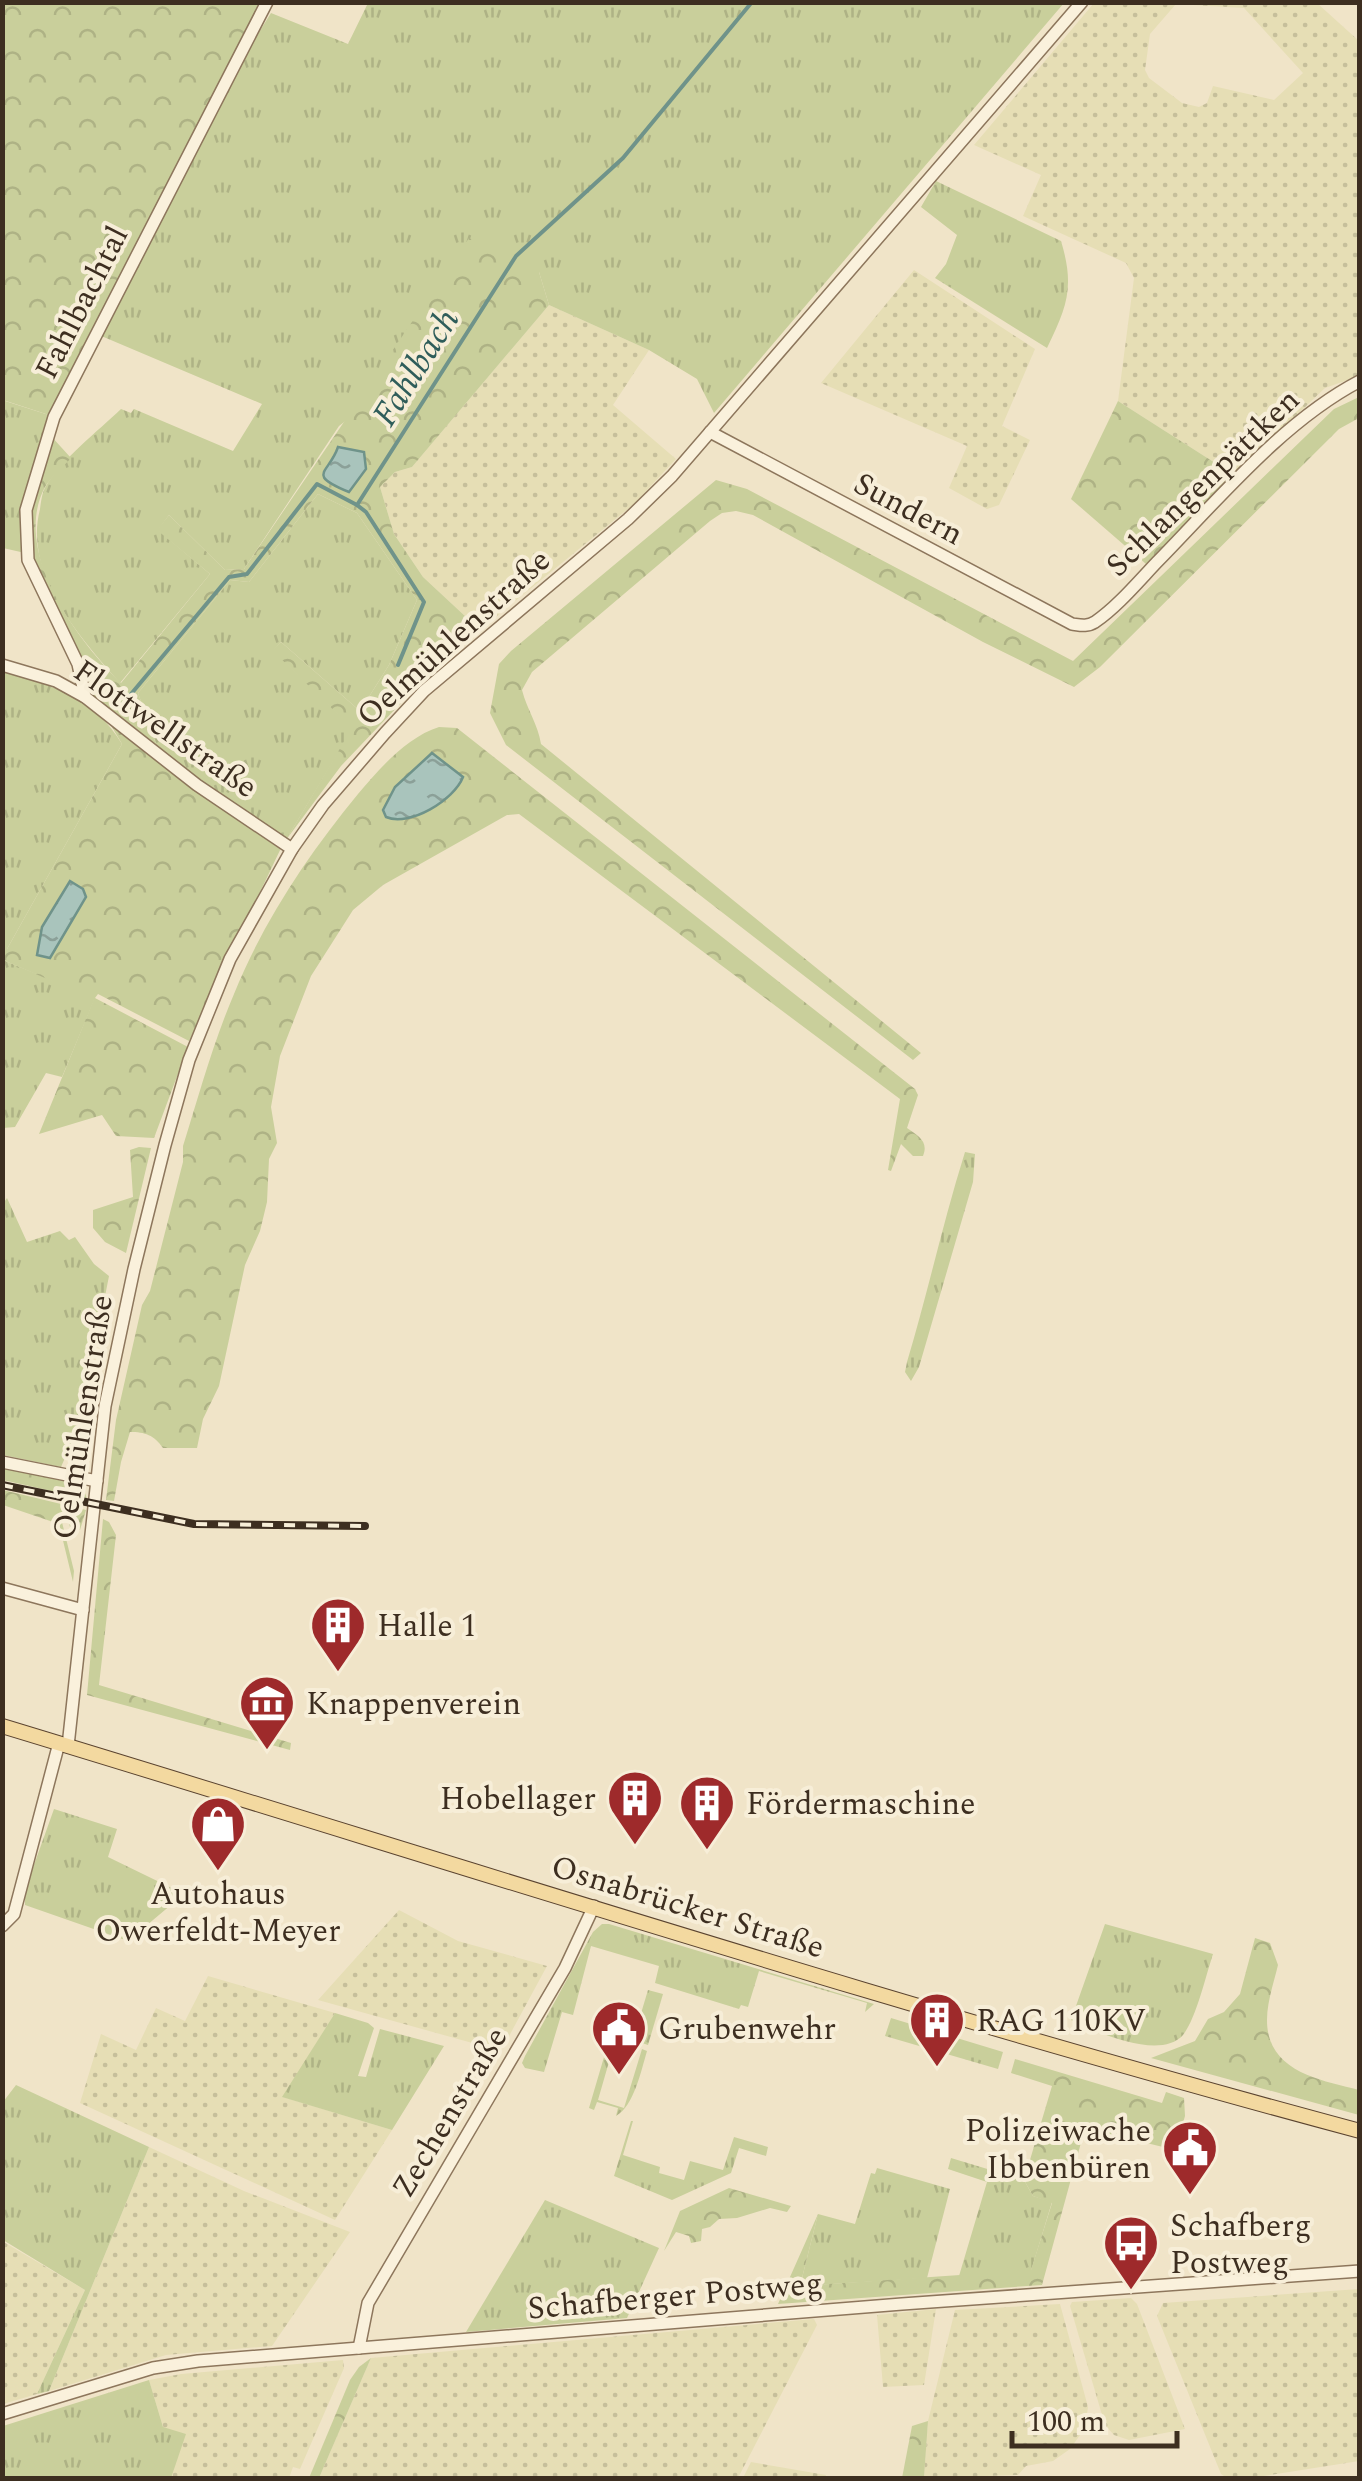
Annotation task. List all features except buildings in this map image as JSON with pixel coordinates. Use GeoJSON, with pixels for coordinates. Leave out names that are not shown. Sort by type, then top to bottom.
{"type":"FeatureCollection","features":[{"type":"Feature","properties":{"kind":"main road","name":"Osnabrücker Straße"},"geometry":{"type":"LineString","coordinates":[[2,1726],[1194,2086],[1360,2131]]}},
{"type":"Feature","properties":{"kind":"street","name":"Fahlbachtal"},"geometry":{"type":"LineString","coordinates":[[86,698],[78,664],[28,560],[26,510],[54,417],[267,2]]}},
{"type":"Feature","properties":{"kind":"street","name":"Oelmühlenstraße"},"geometry":{"type":"LineString","coordinates":[[8,1915],[63,1744],[83,1610],[105,1406],[134,1269],[189,1060],[230,959],[292,849],[350,773],[424,691],[628,519],[710,432],[1082,2]]}},
{"type":"Feature","properties":{"kind":"street","name":"Schlangenpättken"},"geometry":{"type":"LineString","coordinates":[[1085,626],[1137,582],[1287,433],[1330,397],[1360,381]]}},
{"type":"Feature","properties":{"kind":"street","name":"Sundern"},"geometry":{"type":"LineString","coordinates":[[710,432],[1072,624],[1085,626]]}},
{"type":"Feature","properties":{"kind":"street","name":"Flottwellstraße"},"geometry":{"type":"LineString","coordinates":[[2,665],[56,680],[86,698],[197,786],[292,849]]}},
{"type":"Feature","properties":{"kind":"street"},"geometry":{"type":"LineString","coordinates":[[2,1462],[97,1481]]}},
{"type":"Feature","properties":{"kind":"street"},"geometry":{"type":"LineString","coordinates":[[2,1588],[83,1610]]}},
{"type":"Feature","properties":{"kind":"street","name":"Zechenstraße"},"geometry":{"type":"LineString","coordinates":[[359,2348],[368,2303],[565,1968],[594,1906]]}},
{"type":"Feature","properties":{"kind":"street"},"geometry":{"type":"LineString","coordinates":[[2,1926],[8,1915]]}},
{"type":"Feature","properties":{"kind":"street","name":"Schafberger Postweg"},"geometry":{"type":"LineString","coordinates":[[2,2414],[153,2368],[359,2348],[1360,2270]]}},
{"type":"Feature","properties":{"kind":"shaded area"},"geometry":{"type":"Polygon","coordinates":[[[1094,3],[1317,3],[1359,41],[1359,376],[1325,388],[1234,475],[1118,401],[1134,278],[1126,263],[1023,216],[1041,175],[974,145],[1094,3]],[[1176,4],[1150,34],[1145,70],[1149,78],[1182,103],[1199,107],[1207,103],[1213,86],[1274,100],[1303,73],[1244,8],[1176,4]]]}},
{"type":"Feature","properties":{"kind":"shaded area"},"geometry":{"type":"Polygon","coordinates":[[[914,270],[1035,349],[1002,426],[1030,440],[999,505],[987,509],[949,488],[967,446],[821,383],[914,270]]]}},
{"type":"Feature","properties":{"kind":"shaded area"},"geometry":{"type":"Polygon","coordinates":[[[549,305],[649,350],[613,405],[676,459],[634,504],[480,630],[423,577],[394,534],[380,487],[395,472],[412,467],[549,305]]]}},
{"type":"Feature","properties":{"kind":"shaded area"},"geometry":{"type":"Polygon","coordinates":[[[399,1910],[458,1941],[547,1966],[501,2051],[318,2000],[399,1910]]]}},
{"type":"Feature","properties":{"kind":"shaded area"},"geometry":{"type":"Polygon","coordinates":[[[208,1976],[335,2013],[283,2097],[392,2130],[335,2220],[80,2103],[101,2034],[136,2050],[156,2008],[185,2021],[208,1976]]]}},
{"type":"Feature","properties":{"kind":"shaded area"},"geometry":{"type":"Polygon","coordinates":[[[149,2147],[244,2191],[350,2232],[272,2346],[166,2355],[49,2391],[149,2147]]]}},
{"type":"Feature","properties":{"kind":"shaded area"},"geometry":{"type":"Polygon","coordinates":[[[2,2241],[85,2290],[37,2394],[3,2404],[2,2241]]]}},
{"type":"Feature","properties":{"kind":"shaded area"},"geometry":{"type":"Polygon","coordinates":[[[1359,2289],[1359,2461],[1251,2478],[1227,2478],[1221,2474],[1157,2316],[1163,2303],[1359,2289]]]}},
{"type":"Feature","properties":{"kind":"shaded area"},"geometry":{"type":"Polygon","coordinates":[[[1131,2298],[1137,2304],[1185,2429],[1129,2440],[1114,2435],[1105,2425],[1070,2306],[1072,2302],[1131,2298]]]}},
{"type":"Feature","properties":{"kind":"shaded area"},"geometry":{"type":"Polygon","coordinates":[[[1060,2304],[1088,2407],[1085,2428],[1070,2449],[1053,2461],[1026,2466],[1018,2475],[924,2478],[928,2421],[955,2310],[1060,2304]]]}},
{"type":"Feature","properties":{"kind":"shaded area"},"geometry":{"type":"Polygon","coordinates":[[[936,2309],[924,2385],[883,2387],[877,2315],[936,2309]]]}},
{"type":"Feature","properties":{"kind":"shaded area"},"geometry":{"type":"Polygon","coordinates":[[[814,2319],[817,2325],[738,2478],[319,2478],[371,2358],[814,2319]]]}},
{"type":"Feature","properties":{"kind":"shaded area"},"geometry":{"type":"Polygon","coordinates":[[[343,2360],[344,2368],[300,2469],[293,2467],[289,2478],[171,2478],[163,2427],[149,2380],[343,2360]]]}},
{"type":"Feature","properties":{"kind":"shaded area"},"geometry":{"type":"Polygon","coordinates":[[[751,2462],[826,2475],[743,2478],[751,2462]]]}},
{"type":"Feature","properties":{"kind":"green space"},"geometry":{"type":"Polygon","coordinates":[[[3,3],[261,3],[52,416],[3,400],[3,3]]]}},
{"type":"Feature","properties":{"kind":"green space"},"geometry":{"type":"Polygon","coordinates":[[[368,3],[1064,3],[714,413],[697,379],[649,350],[549,305],[539,272],[339,426],[244,569],[225,570],[169,515],[158,530],[210,574],[120,683],[88,646],[47,581],[37,534],[45,488],[70,456],[121,409],[131,413],[134,409],[233,451],[262,404],[99,335],[246,53],[271,13],[348,44],[368,3]]]}},
{"type":"Feature","properties":{"kind":"green space"},"geometry":{"type":"Polygon","coordinates":[[[936,181],[1061,241],[1068,271],[1067,296],[1047,348],[935,278],[946,264],[957,235],[921,207],[936,181]]]}},
{"type":"Feature","properties":{"kind":"green space"},"geometry":{"type":"Polygon","coordinates":[[[469,238],[539,272],[549,305],[412,467],[395,472],[380,487],[394,534],[423,577],[480,630],[419,684],[341,766],[286,840],[352,728],[272,650],[281,642],[360,711],[389,665],[417,600],[357,513],[318,494],[249,582],[230,580],[138,693],[158,750],[89,697],[32,559],[29,514],[51,436],[71,458],[45,487],[37,512],[36,539],[43,566],[69,619],[121,683],[210,574],[157,530],[169,515],[225,570],[244,569],[469,238]]]}},
{"type":"Feature","properties":{"kind":"green space"},"geometry":{"type":"Polygon","coordinates":[[[1359,397],[1359,418],[1339,429],[1100,667],[1074,687],[983,642],[753,515],[736,511],[722,513],[710,521],[532,672],[522,690],[541,744],[921,1053],[913,1060],[506,745],[490,713],[499,664],[511,651],[716,480],[747,489],[1073,661],[1334,409],[1359,397]]]}},
{"type":"Feature","properties":{"kind":"green space"},"geometry":{"type":"Polygon","coordinates":[[[2,400],[52,416],[25,553],[3,548],[2,400]]]}},
{"type":"Feature","properties":{"kind":"green space"},"geometry":{"type":"Polygon","coordinates":[[[1118,401],[1234,475],[1146,564],[1071,499],[1118,401]]]}},
{"type":"Feature","properties":{"kind":"green space"},"geometry":{"type":"Polygon","coordinates":[[[318,494],[357,513],[417,600],[389,665],[360,711],[281,642],[273,650],[353,728],[286,840],[200,785],[158,750],[138,693],[230,580],[249,582],[318,494]]]}},
{"type":"Feature","properties":{"kind":"green space"},"geometry":{"type":"Polygon","coordinates":[[[2,670],[54,688],[85,704],[122,744],[7,949],[2,949],[2,670]]]}},
{"type":"Feature","properties":{"kind":"green space"},"geometry":{"type":"Polygon","coordinates":[[[109,722],[282,846],[189,1041],[98,994],[95,998],[188,1047],[154,1138],[116,1136],[102,1115],[39,1134],[94,999],[3,960],[2,949],[7,949],[122,744],[109,722]]]}},
{"type":"Feature","properties":{"kind":"green space"},"geometry":{"type":"Polygon","coordinates":[[[439,727],[457,728],[915,1089],[918,1095],[907,1128],[923,1143],[923,1156],[913,1156],[901,1144],[891,1171],[888,1170],[900,1099],[519,814],[507,815],[383,885],[353,910],[311,976],[280,1056],[271,1107],[277,1143],[269,1159],[267,1202],[245,1265],[219,1386],[203,1419],[197,1448],[163,1448],[149,1435],[130,1432],[114,1501],[106,1500],[116,1420],[142,1305],[150,1291],[183,1162],[183,1146],[234,994],[273,914],[340,817],[394,755],[439,727]]]}},
{"type":"Feature","properties":{"kind":"green space"},"geometry":{"type":"Polygon","coordinates":[[[3,960],[95,998],[62,1077],[46,1073],[15,1127],[3,1128],[3,960]]]}},
{"type":"Feature","properties":{"kind":"green space"},"geometry":{"type":"Polygon","coordinates":[[[151,1148],[126,1253],[105,1242],[93,1228],[93,1210],[133,1197],[130,1150],[151,1148]]]}},
{"type":"Feature","properties":{"kind":"green space"},"geometry":{"type":"Polygon","coordinates":[[[965,1152],[975,1154],[973,1182],[919,1367],[911,1381],[905,1372],[907,1362],[965,1152]]]}},
{"type":"Feature","properties":{"kind":"green space"},"geometry":{"type":"Polygon","coordinates":[[[7,1198],[27,1242],[60,1231],[69,1240],[75,1237],[94,1264],[109,1276],[80,1423],[61,1467],[3,1455],[2,1205],[7,1198]]]}},
{"type":"Feature","properties":{"kind":"green space"},"geometry":{"type":"Polygon","coordinates":[[[3,1467],[66,1480],[67,1487],[73,1481],[82,1484],[87,1499],[3,1480],[3,1467]]]}},
{"type":"Feature","properties":{"kind":"green space"},"geometry":{"type":"Polygon","coordinates":[[[3,1490],[86,1510],[80,1530],[70,1527],[66,1513],[61,1518],[74,1571],[73,1582],[59,1524],[3,1505],[3,1490]]]}},
{"type":"Feature","properties":{"kind":"green space"},"geometry":{"type":"Polygon","coordinates":[[[103,1519],[116,1535],[99,1685],[291,1743],[290,1750],[87,1695],[103,1519]]]}},
{"type":"Feature","properties":{"kind":"green space"},"geometry":{"type":"Polygon","coordinates":[[[54,1809],[117,1829],[108,1857],[184,1894],[128,1941],[25,1905],[25,1890],[54,1809]]]}},
{"type":"Feature","properties":{"kind":"green space"},"geometry":{"type":"Polygon","coordinates":[[[602,1924],[874,2004],[865,2012],[867,2003],[759,1971],[748,2007],[741,2005],[739,2009],[655,1983],[659,1966],[591,1946],[573,2015],[562,2012],[544,2072],[525,2068],[525,2056],[593,1932],[602,1924]]]}},
{"type":"Feature","properties":{"kind":"green space"},"geometry":{"type":"Polygon","coordinates":[[[1105,1924],[1213,1954],[1192,2019],[1183,2035],[1173,2042],[1128,2042],[1071,2020],[1105,1924]]]}},
{"type":"Feature","properties":{"kind":"green space"},"geometry":{"type":"Polygon","coordinates":[[[1255,1938],[1270,1943],[1278,1965],[1267,2020],[1269,2038],[1276,2051],[1298,2071],[1359,2090],[1359,2115],[1151,2058],[1195,2041],[1208,2019],[1224,2012],[1240,1994],[1255,1938]]]}},
{"type":"Feature","properties":{"kind":"green space"},"geometry":{"type":"Polygon","coordinates":[[[648,1990],[663,1994],[648,2045],[633,2040],[648,1990]]]}},
{"type":"Feature","properties":{"kind":"green space"},"geometry":{"type":"Polygon","coordinates":[[[335,2013],[374,2028],[358,2076],[366,2077],[380,2029],[444,2046],[392,2130],[282,2097],[335,2013]]]}},
{"type":"Feature","properties":{"kind":"green space"},"geometry":{"type":"Polygon","coordinates":[[[891,2018],[1003,2052],[998,2069],[885,2036],[891,2018]]]}},
{"type":"Feature","properties":{"kind":"green space"},"geometry":{"type":"Polygon","coordinates":[[[605,2038],[615,2041],[598,2100],[624,2108],[616,2116],[618,2108],[597,2102],[594,2110],[589,2108],[608,2044],[605,2038]]]}},
{"type":"Feature","properties":{"kind":"green space"},"geometry":{"type":"Polygon","coordinates":[[[642,2049],[647,2051],[624,2108],[642,2049]]]}},
{"type":"Feature","properties":{"kind":"green space"},"geometry":{"type":"Polygon","coordinates":[[[1015,2059],[1162,2103],[1166,2092],[1184,2098],[1185,2116],[1177,2144],[1165,2142],[1163,2147],[1085,2128],[1042,2285],[778,2304],[818,2214],[800,2286],[1031,2270],[1052,2203],[1033,2196],[1024,2180],[1052,2086],[1011,2073],[1015,2059]]]}},
{"type":"Feature","properties":{"kind":"green space"},"geometry":{"type":"Polygon","coordinates":[[[16,2085],[149,2147],[49,2391],[37,2394],[85,2290],[3,2240],[3,2102],[16,2085]]]}},
{"type":"Feature","properties":{"kind":"green space"},"geometry":{"type":"Polygon","coordinates":[[[631,2121],[623,2155],[660,2167],[659,2173],[684,2180],[690,2161],[723,2170],[734,2137],[768,2147],[766,2156],[739,2148],[731,2173],[672,2200],[614,2176],[631,2121]]]}},
{"type":"Feature","properties":{"kind":"green space"},"geometry":{"type":"Polygon","coordinates":[[[951,2158],[1024,2180],[1033,2196],[1052,2202],[1031,2271],[959,2276],[987,2182],[948,2169],[951,2158]]]}},
{"type":"Feature","properties":{"kind":"green space"},"geometry":{"type":"Polygon","coordinates":[[[877,2168],[950,2189],[927,2278],[800,2286],[818,2214],[855,2224],[871,2173],[875,2174],[877,2168]]]}},
{"type":"Feature","properties":{"kind":"green space"},"geometry":{"type":"Polygon","coordinates":[[[729,2188],[791,2206],[787,2212],[770,2208],[719,2219],[702,2229],[701,2241],[691,2243],[689,2236],[676,2232],[664,2251],[680,2211],[729,2188]]]}},
{"type":"Feature","properties":{"kind":"green space"},"geometry":{"type":"Polygon","coordinates":[[[545,2200],[659,2248],[627,2318],[466,2332],[545,2200]]]}},
{"type":"Feature","properties":{"kind":"green space"},"geometry":{"type":"Polygon","coordinates":[[[371,2358],[319,2478],[309,2478],[350,2380],[371,2358]]]}},
{"type":"Feature","properties":{"kind":"green space"},"geometry":{"type":"Polygon","coordinates":[[[149,2380],[163,2427],[186,2434],[171,2478],[3,2478],[3,2426],[149,2380]]]}},
{"type":"Feature","properties":{"kind":"green space"},"geometry":{"type":"Polygon","coordinates":[[[928,2421],[924,2478],[902,2478],[912,2426],[928,2421]]]}},
{"type":"Feature","properties":{"kind":"water"},"geometry":{"type":"Polygon","coordinates":[[[338,447],[364,452],[366,469],[349,492],[324,477],[338,447]]]}},
{"type":"Feature","properties":{"kind":"water"},"geometry":{"type":"Polygon","coordinates":[[[432,753],[463,777],[458,786],[419,815],[386,817],[383,810],[395,787],[432,753]]]}},
{"type":"Feature","properties":{"kind":"water"},"geometry":{"type":"Polygon","coordinates":[[[70,881],[83,889],[86,897],[50,958],[37,955],[42,927],[70,881]]]}},
{"type":"Feature","properties":{"kind":"waterway","name":"Fahlbach"},"geometry":{"type":"LineString","coordinates":[[121,706],[229,577],[247,574],[317,484],[357,505],[516,256],[623,158],[752,2]]}},
{"type":"Feature","properties":{"kind":"waterway"},"geometry":{"type":"LineString","coordinates":[[357,505],[366,512],[424,602],[398,665]]}},
{"type":"Feature","properties":{"kind":"railway"},"geometry":{"type":"LineString","coordinates":[[2,1485],[194,1524],[365,1526]]}},
{"type":"Feature","properties":{"kind":"place","name":"Halle 1"},"geometry":{"type":"Point","coordinates":[338,1674]}},
{"type":"Feature","properties":{"kind":"place","name":"Knappenverein"},"geometry":{"type":"Point","coordinates":[267,1752]}},
{"type":"Feature","properties":{"kind":"place","name":"Hobellager"},"geometry":{"type":"Point","coordinates":[635,1847]}},
{"type":"Feature","properties":{"kind":"place","name":"Fördermaschine"},"geometry":{"type":"Point","coordinates":[707,1852]}},
{"type":"Feature","properties":{"kind":"place","name":"Autohaus Owerfeldt-Meyer"},"geometry":{"type":"Point","coordinates":[218,1873]}},
{"type":"Feature","properties":{"kind":"place","name":"RAG 110KV"},"geometry":{"type":"Point","coordinates":[937,2069]}},
{"type":"Feature","properties":{"kind":"place","name":"Grubenwehr"},"geometry":{"type":"Point","coordinates":[619,2077]}},
{"type":"Feature","properties":{"kind":"place","name":"Polizeiwache Ibbenbüren"},"geometry":{"type":"Point","coordinates":[1190,2197]}},
{"type":"Feature","properties":{"kind":"place","name":"Schafberg Postweg"},"geometry":{"type":"Point","coordinates":[1131,2292]}}]}
